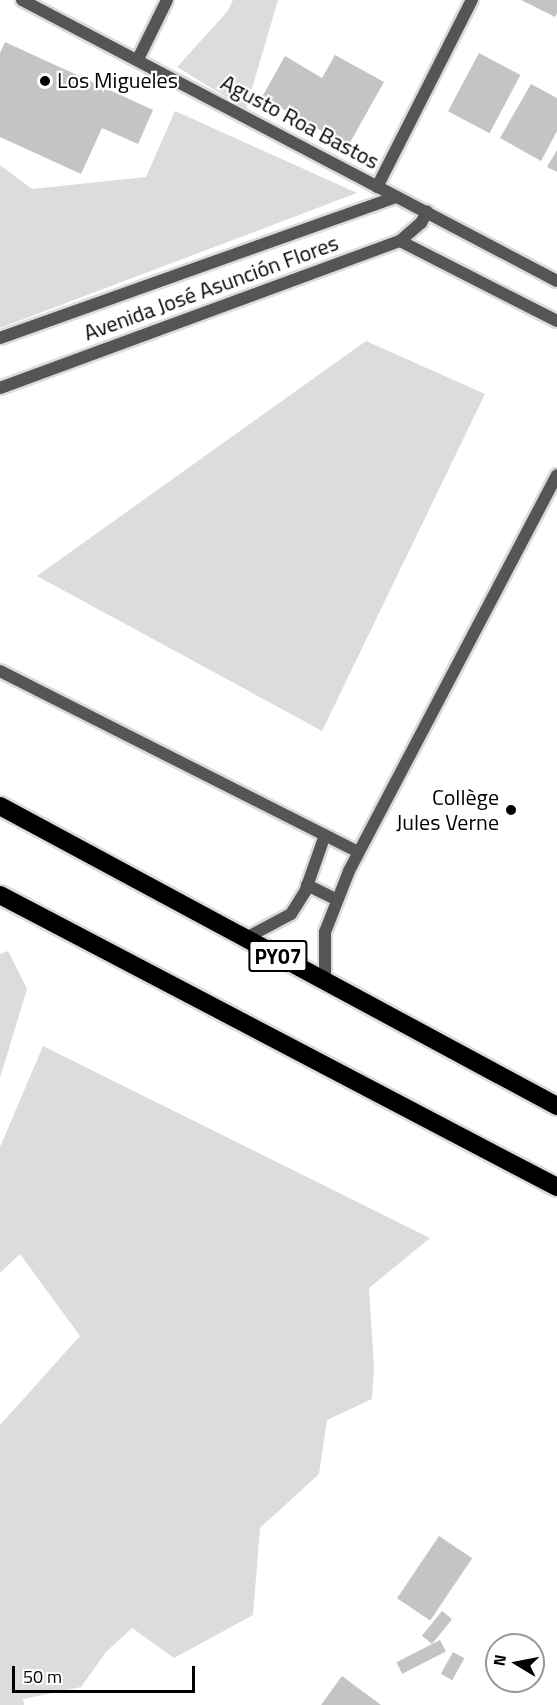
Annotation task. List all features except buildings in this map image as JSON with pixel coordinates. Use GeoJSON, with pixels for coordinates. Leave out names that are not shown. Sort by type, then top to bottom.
{"type":"FeatureCollection","features":[{"type":"Feature","properties":{"kind":"highway","name":"PY07"},"geometry":{"type":"LineString","coordinates":[[0,806],[557,1106]]}},
{"type":"Feature","properties":{"kind":"highway"},"geometry":{"type":"LineString","coordinates":[[0,895],[557,1187]]}},
{"type":"Feature","properties":{"kind":"street","name":"Agusto Roa Bastos"},"geometry":{"type":"LineString","coordinates":[[22,0],[557,281]]}},
{"type":"Feature","properties":{"kind":"street"},"geometry":{"type":"LineString","coordinates":[[138,59],[167,0]]}},
{"type":"Feature","properties":{"kind":"street"},"geometry":{"type":"LineString","coordinates":[[377,187],[472,0]]}},
{"type":"Feature","properties":{"kind":"street","name":"Avenida José Asunción Flores"},"geometry":{"type":"LineString","coordinates":[[0,338],[396,196]]}},
{"type":"Feature","properties":{"kind":"street","name":"Avenida José Asunción Flores"},"geometry":{"type":"LineString","coordinates":[[0,388],[400,241],[421,223],[427,212]]}},
{"type":"Feature","properties":{"kind":"street"},"geometry":{"type":"LineString","coordinates":[[400,241],[557,321]]}},
{"type":"Feature","properties":{"kind":"street"},"geometry":{"type":"LineString","coordinates":[[325,981],[325,932],[336,899],[358,852],[557,475]]}},
{"type":"Feature","properties":{"kind":"street"},"geometry":{"type":"LineString","coordinates":[[0,671],[358,852]]}},
{"type":"Feature","properties":{"kind":"street"},"geometry":{"type":"LineString","coordinates":[[246,939],[291,914],[308,885],[325,835]]}},
{"type":"Feature","properties":{"kind":"street"},"geometry":{"type":"LineString","coordinates":[[308,885],[336,899]]}},
{"type":"Feature","properties":{"kind":"shaded area"},"geometry":{"type":"Polygon","coordinates":[[[233,0],[278,0],[246,109],[177,67],[227,12],[233,0]]]}},
{"type":"Feature","properties":{"kind":"shaded area"},"geometry":{"type":"Polygon","coordinates":[[[175,111],[357,193],[0,328],[0,165],[32,189],[146,177],[175,111]]]}},
{"type":"Feature","properties":{"kind":"shaded area"},"geometry":{"type":"Polygon","coordinates":[[[366,341],[485,394],[322,731],[37,576],[366,341]]]}},
{"type":"Feature","properties":{"kind":"shaded area"},"geometry":{"type":"Polygon","coordinates":[[[8,951],[27,989],[0,1078],[0,954],[8,951]]]}},
{"type":"Feature","properties":{"kind":"shaded area"},"geometry":{"type":"Polygon","coordinates":[[[43,1046],[430,1238],[369,1288],[374,1367],[372,1399],[327,1420],[319,1474],[260,1528],[253,1615],[174,1658],[132,1628],[106,1652],[81,1687],[23,1699],[24,1705],[0,1705],[0,1425],[80,1336],[20,1254],[0,1273],[0,1147],[43,1046]]]}},
{"type":"Feature","properties":{"kind":"place","name":"Los Migueles"},"geometry":{"type":"Point","coordinates":[45,81]}},
{"type":"Feature","properties":{"kind":"place","name":"Collège Jules Verne"},"geometry":{"type":"Point","coordinates":[511,810]}}]}
